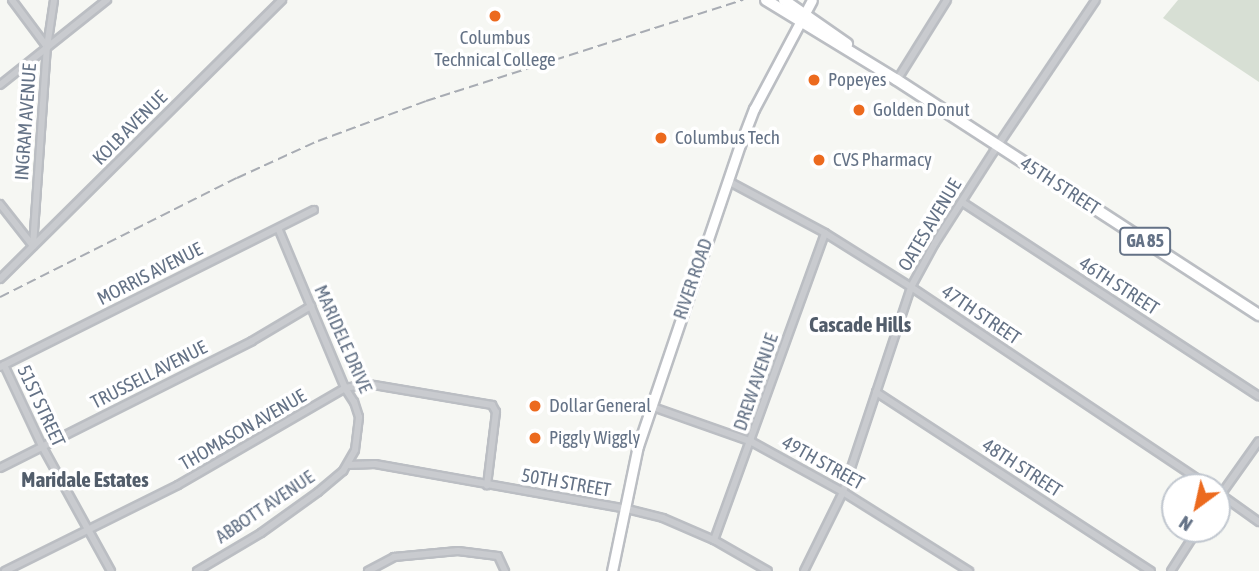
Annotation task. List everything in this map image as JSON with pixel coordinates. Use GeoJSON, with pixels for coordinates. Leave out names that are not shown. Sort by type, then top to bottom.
{"type":"FeatureCollection","features":[{"type":"Feature","properties":{"kind":"main road","name":"45TH STREET"},"geometry":{"type":"LineString","coordinates":[[766,0],[802,18],[1259,315]]}},
{"type":"Feature","properties":{"kind":"main road","name":"45TH STREET"},"geometry":{"type":"LineString","coordinates":[[785,0],[802,18]]}},
{"type":"Feature","properties":{"kind":"main road","name":"RIVER ROAD"},"geometry":{"type":"LineString","coordinates":[[612,571],[623,508],[650,405],[728,181],[754,109],[813,0]]}},
{"type":"Feature","properties":{"kind":"street"},"geometry":{"type":"LineString","coordinates":[[12,0],[47,47]]}},
{"type":"Feature","properties":{"kind":"street","name":"INGRAM AVENUE"},"geometry":{"type":"LineString","coordinates":[[33,246],[47,47],[54,0]]}},
{"type":"Feature","properties":{"kind":"street"},"geometry":{"type":"LineString","coordinates":[[0,85],[107,0]]}},
{"type":"Feature","properties":{"kind":"street","name":"KOLB AVENUE"},"geometry":{"type":"LineString","coordinates":[[0,279],[282,0]]}},
{"type":"Feature","properties":{"kind":"street"},"geometry":{"type":"LineString","coordinates":[[897,80],[947,0]]}},
{"type":"Feature","properties":{"kind":"street","name":"OATES AVENUE"},"geometry":{"type":"LineString","coordinates":[[804,569],[844,492],[911,287],[998,146],[1096,0]]}},
{"type":"Feature","properties":{"kind":"street","name":"47TH STREET"},"geometry":{"type":"LineString","coordinates":[[728,181],[825,233],[911,287],[1188,473]]}},
{"type":"Feature","properties":{"kind":"street","name":"46TH STREET"},"geometry":{"type":"LineString","coordinates":[[962,202],[1259,396]]}},
{"type":"Feature","properties":{"kind":"street"},"geometry":{"type":"LineString","coordinates":[[0,204],[33,246]]}},
{"type":"Feature","properties":{"kind":"street","name":"MORRIS AVENUE"},"geometry":{"type":"LineString","coordinates":[[2,366],[314,210]]}},
{"type":"Feature","properties":{"kind":"street","name":"MARIDELE DRIVE"},"geometry":{"type":"LineString","coordinates":[[278,228],[359,417],[355,450],[348,465]]}},
{"type":"Feature","properties":{"kind":"street","name":"DREW AVENUE"},"geometry":{"type":"LineString","coordinates":[[714,540],[752,442],[825,233]]}},
{"type":"Feature","properties":{"kind":"street","name":"TRUSSELL AVENUE"},"geometry":{"type":"LineString","coordinates":[[0,468],[252,341],[311,306]]}},
{"type":"Feature","properties":{"kind":"street","name":"51ST STREET"},"geometry":{"type":"LineString","coordinates":[[2,366],[42,446],[111,571]]}},
{"type":"Feature","properties":{"kind":"street"},"geometry":{"type":"LineString","coordinates":[[345,388],[378,385],[486,402],[496,412],[487,485]]}},
{"type":"Feature","properties":{"kind":"street","name":"THOMASON AVENUE"},"geometry":{"type":"LineString","coordinates":[[5,571],[178,485],[345,388]]}},
{"type":"Feature","properties":{"kind":"street","name":"48TH STREET"},"geometry":{"type":"LineString","coordinates":[[876,391],[1151,571]]}},
{"type":"Feature","properties":{"kind":"street","name":"49TH STREET"},"geometry":{"type":"LineString","coordinates":[[650,405],[752,442],[844,492],[969,571]]}},
{"type":"Feature","properties":{"kind":"street"},"geometry":{"type":"LineString","coordinates":[[1231,478],[1259,440]]}},
{"type":"Feature","properties":{"kind":"street","name":"50TH STREET"},"geometry":{"type":"LineString","coordinates":[[348,465],[375,464],[623,508],[663,518],[714,540],[768,571]]}},
{"type":"Feature","properties":{"kind":"street","name":"ABBOTT AVENUE"},"geometry":{"type":"LineString","coordinates":[[197,571],[261,533],[317,492],[348,465]]}},
{"type":"Feature","properties":{"kind":"street"},"geometry":{"type":"LineString","coordinates":[[1231,504],[1259,522]]}},
{"type":"Feature","properties":{"kind":"street"},"geometry":{"type":"LineString","coordinates":[[1171,571],[1189,543]]}},
{"type":"Feature","properties":{"kind":"street"},"geometry":{"type":"LineString","coordinates":[[368,571],[394,557],[407,554],[458,551],[498,556],[505,571]]}},
{"type":"Feature","properties":{"kind":"shaded area"},"geometry":{"type":"Polygon","coordinates":[[[1178,0],[1259,0],[1259,82],[1163,18],[1178,0]]]}},
{"type":"Feature","properties":{"kind":"railway"},"geometry":{"type":"LineString","coordinates":[[0,297],[237,178],[318,141],[426,101],[743,0]]}},
{"type":"Feature","properties":{"kind":"place","name":"Columbus Technical College"},"geometry":{"type":"Point","coordinates":[495,16]}},
{"type":"Feature","properties":{"kind":"place","name":"Popeyes"},"geometry":{"type":"Point","coordinates":[814,80]}},
{"type":"Feature","properties":{"kind":"place","name":"Golden Donut"},"geometry":{"type":"Point","coordinates":[859,110]}},
{"type":"Feature","properties":{"kind":"place","name":"Columbus Tech"},"geometry":{"type":"Point","coordinates":[661,138]}},
{"type":"Feature","properties":{"kind":"place","name":"CVS Pharmacy"},"geometry":{"type":"Point","coordinates":[819,160]}},
{"type":"Feature","properties":{"kind":"place","name":"Dollar General"},"geometry":{"type":"Point","coordinates":[535,406]}},
{"type":"Feature","properties":{"kind":"place","name":"Piggly Wiggly"},"geometry":{"type":"Point","coordinates":[535,438]}},
{"type":"Feature","properties":{"kind":"district","name":"Cascade Hills"},"geometry":{"type":"Point","coordinates":[860,324]}},
{"type":"Feature","properties":{"kind":"district","name":"Maridale Estates"},"geometry":{"type":"Point","coordinates":[85,479]}}]}
